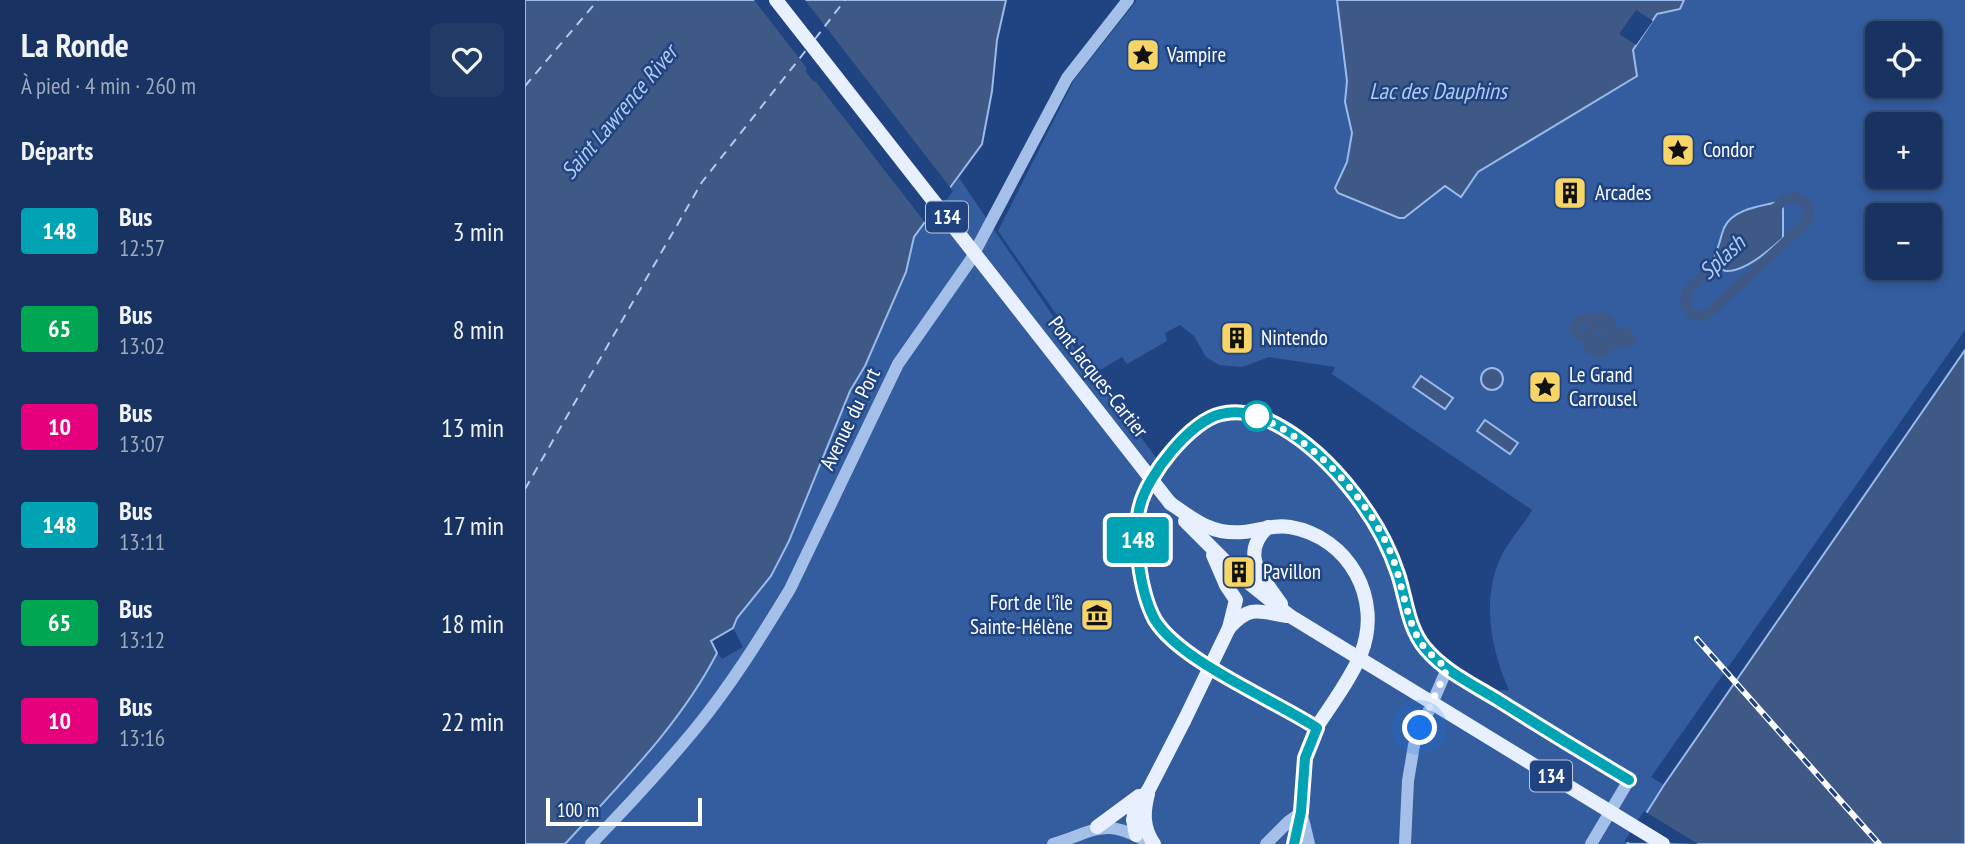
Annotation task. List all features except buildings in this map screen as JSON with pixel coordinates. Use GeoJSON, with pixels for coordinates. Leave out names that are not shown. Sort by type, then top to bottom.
{"type":"FeatureCollection","features":[{"type":"Feature","properties":{"kind":"main road","name":"Pont Jacques-Cartier"},"geometry":{"type":"LineString","coordinates":[[776,0],[1170,503],[1210,547],[1245,580],[1290,616],[1664,844]]}},
{"type":"Feature","properties":{"kind":"main road"},"geometry":{"type":"LineString","coordinates":[[1170,503],[1216,532],[1243,532],[1268,527],[1291,527],[1305,531],[1319,537],[1348,561],[1360,580],[1366,600],[1368,625],[1361,655],[1317,728]]}},
{"type":"Feature","properties":{"kind":"main road"},"geometry":{"type":"LineString","coordinates":[[1268,527],[1255,543],[1254,561],[1290,616]]}},
{"type":"Feature","properties":{"kind":"main road"},"geometry":{"type":"LineString","coordinates":[[1139,840],[1133,820],[1135,809],[1149,789],[1229,628],[1236,600],[1226,585],[1210,547]]}},
{"type":"Feature","properties":{"kind":"main road"},"geometry":{"type":"LineString","coordinates":[[1229,628],[1248,611],[1290,616]]}},
{"type":"Feature","properties":{"kind":"main road"},"geometry":{"type":"LineString","coordinates":[[1097,827],[1149,789]]}},
{"type":"Feature","properties":{"kind":"main road"},"geometry":{"type":"LineString","coordinates":[[1149,789],[1144,809],[1146,830],[1153,844]]}},
{"type":"Feature","properties":{"kind":"street","name":"Avenue du Port"},"geometry":{"type":"LineString","coordinates":[[591,844],[695,729],[777,611],[898,364],[970,261],[1067,78],[1128,0]]}},
{"type":"Feature","properties":{"kind":"street"},"geometry":{"type":"LineString","coordinates":[[1294,844],[1301,812],[1305,758],[1317,728],[1180,647],[1156,621],[1145,597],[1137,523],[1144,491],[1172,450],[1212,416],[1234,412],[1263,418],[1305,446],[1340,476],[1367,511],[1387,544],[1419,640],[1447,669],[1629,780],[1591,844]]}},
{"type":"Feature","properties":{"kind":"street"},"geometry":{"type":"LineString","coordinates":[[1405,844],[1408,781],[1414,745],[1447,669]]}},
{"type":"Feature","properties":{"kind":"street"},"geometry":{"type":"LineString","coordinates":[[1266,844],[1301,812]]}},
{"type":"Feature","properties":{"kind":"street"},"geometry":{"type":"LineString","coordinates":[[1301,812],[1309,844]]}},
{"type":"Feature","properties":{"kind":"street"},"geometry":{"type":"LineString","coordinates":[[1053,844],[1097,827],[1120,828],[1139,840],[1153,844]]}},
{"type":"Feature","properties":{"kind":"shaded area"},"geometry":{"type":"Polygon","coordinates":[[[1137,0],[1965,0],[1965,330],[1651,777],[1664,785],[1627,844],[565,844],[667,729],[717,653],[722,659],[743,647],[733,628],[737,618],[771,576],[789,541],[850,391],[865,366],[906,272],[914,237],[959,178],[1093,375],[1165,469],[1196,437],[1216,423],[1241,420],[1266,427],[1291,442],[1316,462],[1338,486],[1373,534],[1389,568],[1409,636],[1424,659],[1447,678],[1467,689],[1476,692],[1509,690],[1498,660],[1491,628],[1493,580],[1501,557],[1532,510],[1332,374],[1335,367],[1269,357],[1242,367],[1219,365],[1206,357],[1194,336],[1180,325],[1165,333],[1167,341],[1127,364],[1122,357],[1097,372],[998,231],[1074,80],[1137,0]]]}},
{"type":"Feature","properties":{"kind":"water","name":"Saint Lawrence River"},"geometry":{"type":"Polygon","coordinates":[[[525,0],[1006,0],[997,40],[992,91],[982,144],[914,237],[906,272],[865,366],[850,391],[789,541],[771,576],[737,618],[733,628],[711,641],[717,653],[667,729],[565,844],[525,844],[525,0]]]}},
{"type":"Feature","properties":{"kind":"water","name":"Lac des Dauphins"},"geometry":{"type":"Polygon","coordinates":[[[1337,0],[1684,0],[1680,9],[1657,14],[1633,50],[1637,76],[1478,172],[1461,197],[1445,186],[1404,218],[1399,218],[1338,193],[1335,188],[1347,162],[1352,133],[1345,102],[1347,81],[1337,0]]]}},
{"type":"Feature","properties":{"kind":"water"},"geometry":{"type":"Polygon","coordinates":[[[1778,202],[1783,207],[1783,238],[1741,268],[1722,270],[1713,261],[1728,222],[1740,212],[1778,202]]]}},
{"type":"Feature","properties":{"kind":"water"},"geometry":{"type":"Polygon","coordinates":[[[1965,350],[1965,844],[1627,844],[1664,785],[1965,350]]]}},
{"type":"Feature","properties":{"kind":"water"},"geometry":{"type":"Polygon","coordinates":[[[1492,368],[1500,371],[1503,379],[1500,387],[1492,390],[1484,387],[1481,379],[1484,371],[1492,368]]]}},
{"type":"Feature","properties":{"kind":"water"},"geometry":{"type":"Polygon","coordinates":[[[1421,376],[1453,398],[1445,409],[1413,387],[1421,376]]]}},
{"type":"Feature","properties":{"kind":"water"},"geometry":{"type":"Polygon","coordinates":[[[1485,420],[1518,443],[1510,454],[1477,431],[1485,420]]]}},
{"type":"Feature","properties":{"kind":"pier"},"geometry":{"type":"Polygon","coordinates":[[[754,0],[805,0],[953,191],[927,225],[806,72],[806,67],[754,0]]]}},
{"type":"Feature","properties":{"kind":"pier"},"geometry":{"type":"Polygon","coordinates":[[[1636,10],[1653,21],[1636,45],[1619,34],[1636,10]]]}},
{"type":"Feature","properties":{"kind":"pier"},"geometry":{"type":"Polygon","coordinates":[[[1644,811],[1698,844],[1624,842],[1644,811]]]}},
{"type":"Feature","properties":{"kind":"waterway","name":"Splash"},"geometry":{"type":"LineString","coordinates":[[1792,197],[1807,206],[1806,223],[1711,311],[1702,316],[1691,314],[1685,304],[1687,291],[1784,200],[1792,197]]}},
{"type":"Feature","properties":{"kind":"waterway"},"geometry":{"type":"LineString","coordinates":[[1584,318],[1606,318],[1612,325],[1605,330],[1596,325],[1590,328],[1590,333],[1597,343],[1623,332],[1629,335],[1630,339],[1624,343],[1613,343],[1602,353],[1592,350],[1587,339],[1574,330],[1584,318]]}},
{"type":"Feature","properties":{"kind":"ferry route"},"geometry":{"type":"LineString","coordinates":[[525,86],[598,0]]}},
{"type":"Feature","properties":{"kind":"ferry route"},"geometry":{"type":"LineString","coordinates":[[815,39],[845,0]]}},
{"type":"Feature","properties":{"kind":"ferry route"},"geometry":{"type":"LineString","coordinates":[[525,489],[702,182],[807,49]]}},
{"type":"Feature","properties":{"kind":"railway"},"geometry":{"type":"LineString","coordinates":[[1697,639],[1879,844]]}},
{"type":"Feature","properties":{"kind":"bus line","name":"148"},"geometry":{"type":"LineString","coordinates":[[1294,844],[1300,827],[1305,758],[1317,728],[1180,647],[1156,621],[1145,597],[1142,579],[1137,519],[1144,491],[1172,450],[1212,416],[1223,413],[1242,412],[1275,424],[1340,476],[1367,511],[1391,554],[1419,640],[1447,669],[1629,780]]}},
{"type":"Feature","properties":{"kind":"place","name":"Vampire"},"geometry":{"type":"Point","coordinates":[1143,55]}},
{"type":"Feature","properties":{"kind":"place","name":"Condor"},"geometry":{"type":"Point","coordinates":[1678,150]}},
{"type":"Feature","properties":{"kind":"place","name":"Arcades"},"geometry":{"type":"Point","coordinates":[1570,193]}},
{"type":"Feature","properties":{"kind":"place","name":"Nintendo"},"geometry":{"type":"Point","coordinates":[1237,338]}},
{"type":"Feature","properties":{"kind":"place","name":"Le Grand Carrousel"},"geometry":{"type":"Point","coordinates":[1545,387]}},
{"type":"Feature","properties":{"kind":"place","name":"Pavillon"},"geometry":{"type":"Point","coordinates":[1239,572]}},
{"type":"Feature","properties":{"kind":"place","name":"Fort de l'île Sainte-Hélène"},"geometry":{"type":"Point","coordinates":[1097,615]}},
{"type":"Feature","properties":{"kind":"route"},"geometry":{"type":"LineString","coordinates":[[1257,416],[1253,415],[1286,431],[1340,476],[1381,534],[1391,554],[1419,640],[1447,669],[1420,728]]}}]}
